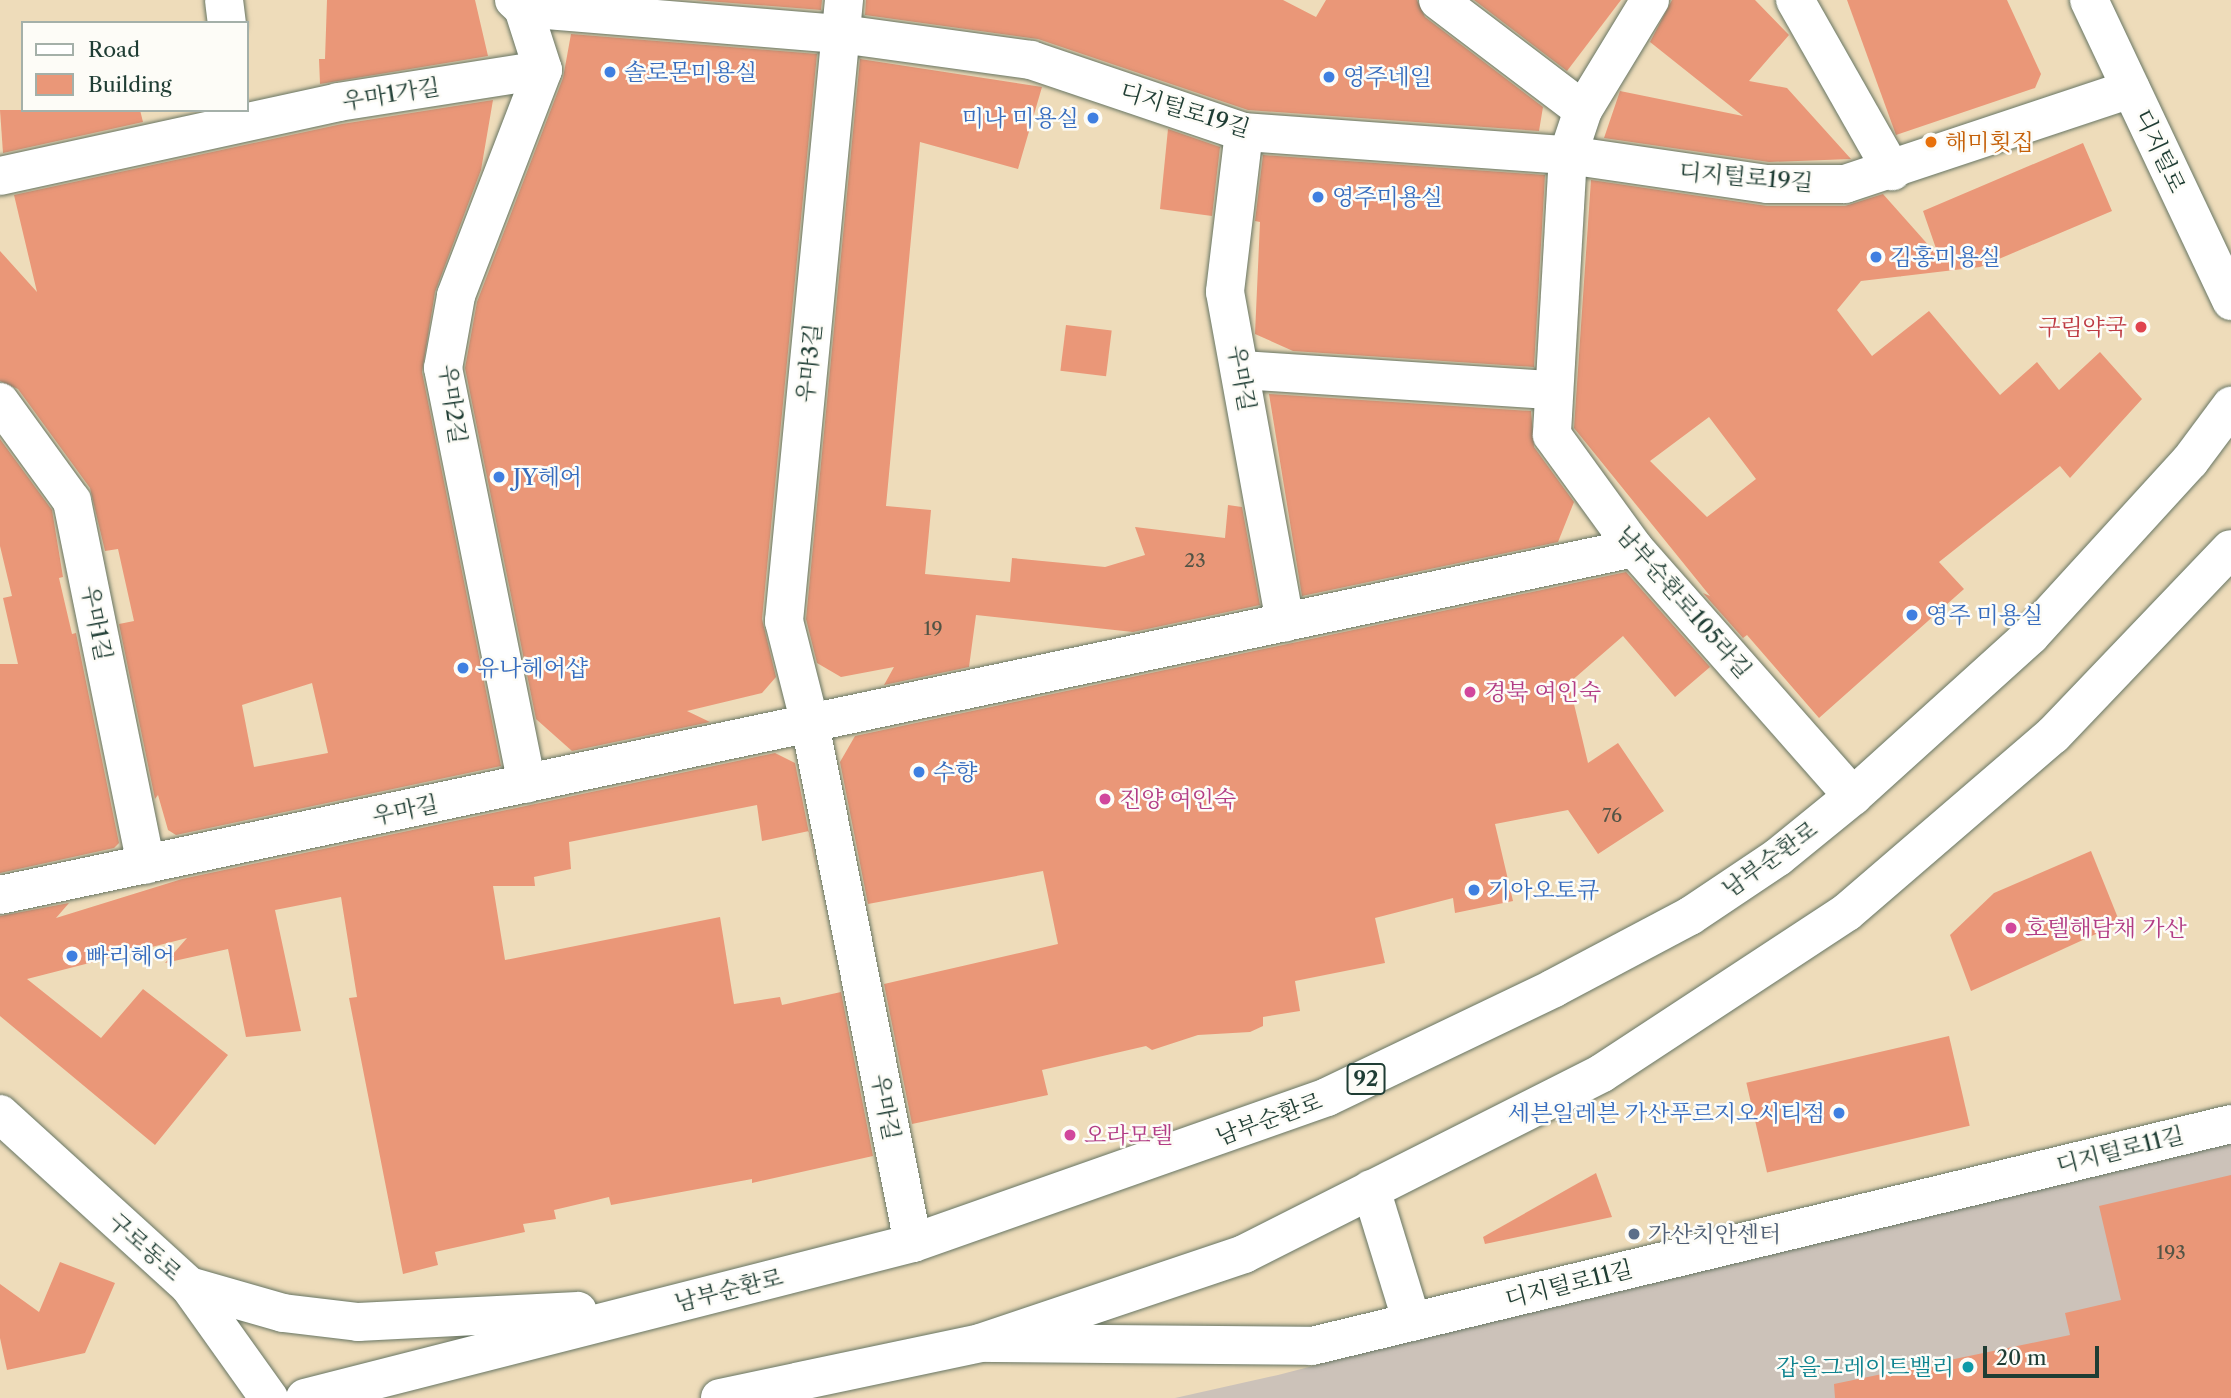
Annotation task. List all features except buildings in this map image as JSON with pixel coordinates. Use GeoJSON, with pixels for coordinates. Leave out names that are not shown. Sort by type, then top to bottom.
{"type":"FeatureCollection","features":[{"type":"Feature","properties":{"kind":"street"},"geometry":{"type":"LineString","coordinates":[[224,0],[227,21]]}},
{"type":"Feature","properties":{"kind":"street"},"geometry":{"type":"LineString","coordinates":[[1438,0],[1583,110]]}},
{"type":"Feature","properties":{"kind":"street","name":"남부순환로105라길"},"geometry":{"type":"LineString","coordinates":[[1650,0],[1583,110],[1568,155],[1552,435],[1634,548],[1853,796]]}},
{"type":"Feature","properties":{"kind":"street"},"geometry":{"type":"LineString","coordinates":[[1796,0],[1892,172]]}},
{"type":"Feature","properties":{"kind":"street","name":"디지털로"},"geometry":{"type":"LineString","coordinates":[[2089,0],[2231,301]]}},
{"type":"Feature","properties":{"kind":"street"},"geometry":{"type":"LineString","coordinates":[[519,4],[543,70]]}},
{"type":"Feature","properties":{"kind":"street","name":"디지털로19길"},"geometry":{"type":"LineString","coordinates":[[519,4],[842,17],[1031,60],[1244,132],[1568,155],[1767,184],[1845,184],[1892,172],[2131,89]]}},
{"type":"Feature","properties":{"kind":"street","name":"우마3길"},"geometry":{"type":"LineString","coordinates":[[810,724],[784,621],[842,17]]}},
{"type":"Feature","properties":{"kind":"street","name":"우마1가길"},"geometry":{"type":"LineString","coordinates":[[0,176],[239,116],[543,70]]}},
{"type":"Feature","properties":{"kind":"street","name":"우마2길"},"geometry":{"type":"LineString","coordinates":[[527,784],[443,368],[456,296],[543,70]]}},
{"type":"Feature","properties":{"kind":"street","name":"우마길"},"geometry":{"type":"LineString","coordinates":[[1244,132],[1225,292],[1285,622]]}},
{"type":"Feature","properties":{"kind":"street"},"geometry":{"type":"LineString","coordinates":[[1241,370],[1553,390]]}},
{"type":"Feature","properties":{"kind":"street","name":"우마1길"},"geometry":{"type":"LineString","coordinates":[[0,402],[72,501],[146,865]]}},
{"type":"Feature","properties":{"kind":"street","name":"남부순환로"},"geometry":{"type":"LineString","coordinates":[[304,1398],[914,1243],[1127,1171],[1340,1091],[1554,988],[1690,916],[1778,857],[1853,796],[2030,636],[2190,461],[2231,407]]}},
{"type":"Feature","properties":{"kind":"street","name":"우마길"},"geometry":{"type":"LineString","coordinates":[[0,895],[1634,548]]}},
{"type":"Feature","properties":{"kind":"street"},"geometry":{"type":"LineString","coordinates":[[720,1398],[980,1343],[1244,1254],[1602,1073],[1847,912],[2053,734],[2231,550]]}},
{"type":"Feature","properties":{"kind":"street","name":"우마길"},"geometry":{"type":"LineString","coordinates":[[810,724],[914,1243]]}},
{"type":"Feature","properties":{"kind":"street","name":"구로동로"},"geometry":{"type":"LineString","coordinates":[[0,1114],[189,1286],[269,1398]]}},
{"type":"Feature","properties":{"kind":"street","name":"디지털로11길"},"geometry":{"type":"LineString","coordinates":[[980,1343],[1312,1346],[2231,1124]]}},
{"type":"Feature","properties":{"kind":"street"},"geometry":{"type":"LineString","coordinates":[[1371,1189],[1412,1322]]}},
{"type":"Feature","properties":{"kind":"street"},"geometry":{"type":"LineString","coordinates":[[189,1286],[284,1313],[358,1322],[671,1305]]}},
{"type":"Feature","properties":{"kind":"shaded area"},"geometry":{"type":"Polygon","coordinates":[[[2231,1129],[2231,1398],[1175,1398],[1278,1375],[2231,1129]]]}},
{"type":"Feature","properties":{"kind":"place","name":"솔로몬미용실"},"geometry":{"type":"Point","coordinates":[610,72]}},
{"type":"Feature","properties":{"kind":"place","name":"영주네일"},"geometry":{"type":"Point","coordinates":[1329,77]}},
{"type":"Feature","properties":{"kind":"place","name":"미나 미용실"},"geometry":{"type":"Point","coordinates":[1093,118]}},
{"type":"Feature","properties":{"kind":"place","name":"해미횟집"},"geometry":{"type":"Point","coordinates":[1931,142]}},
{"type":"Feature","properties":{"kind":"place","name":"영주미용실"},"geometry":{"type":"Point","coordinates":[1318,197]}},
{"type":"Feature","properties":{"kind":"place","name":"김홍미용실"},"geometry":{"type":"Point","coordinates":[1876,257]}},
{"type":"Feature","properties":{"kind":"place","name":"구림약국"},"geometry":{"type":"Point","coordinates":[2141,327]}},
{"type":"Feature","properties":{"kind":"place","name":"JY헤어"},"geometry":{"type":"Point","coordinates":[499,477]}},
{"type":"Feature","properties":{"kind":"place","name":"영주 미용실"},"geometry":{"type":"Point","coordinates":[1912,615]}},
{"type":"Feature","properties":{"kind":"place","name":"유나헤어샵"},"geometry":{"type":"Point","coordinates":[463,668]}},
{"type":"Feature","properties":{"kind":"place","name":"경북 여인숙"},"geometry":{"type":"Point","coordinates":[1470,692]}},
{"type":"Feature","properties":{"kind":"place","name":"수향"},"geometry":{"type":"Point","coordinates":[919,772]}},
{"type":"Feature","properties":{"kind":"place","name":"진양 여인숙"},"geometry":{"type":"Point","coordinates":[1105,799]}},
{"type":"Feature","properties":{"kind":"place","name":"기아오토큐"},"geometry":{"type":"Point","coordinates":[1474,890]}},
{"type":"Feature","properties":{"kind":"place","name":"호텔해담채 가산"},"geometry":{"type":"Point","coordinates":[2011,928]}},
{"type":"Feature","properties":{"kind":"place","name":"빠리헤어"},"geometry":{"type":"Point","coordinates":[72,956]}},
{"type":"Feature","properties":{"kind":"place","name":"세븐일레븐 가산푸르지오시티점"},"geometry":{"type":"Point","coordinates":[1839,1113]}},
{"type":"Feature","properties":{"kind":"place","name":"오라모텔"},"geometry":{"type":"Point","coordinates":[1070,1135]}},
{"type":"Feature","properties":{"kind":"place","name":"가산치안센터"},"geometry":{"type":"Point","coordinates":[1634,1234]}},
{"type":"Feature","properties":{"kind":"place","name":"갑을그레이트밸리"},"geometry":{"type":"Point","coordinates":[1968,1367]}}]}
